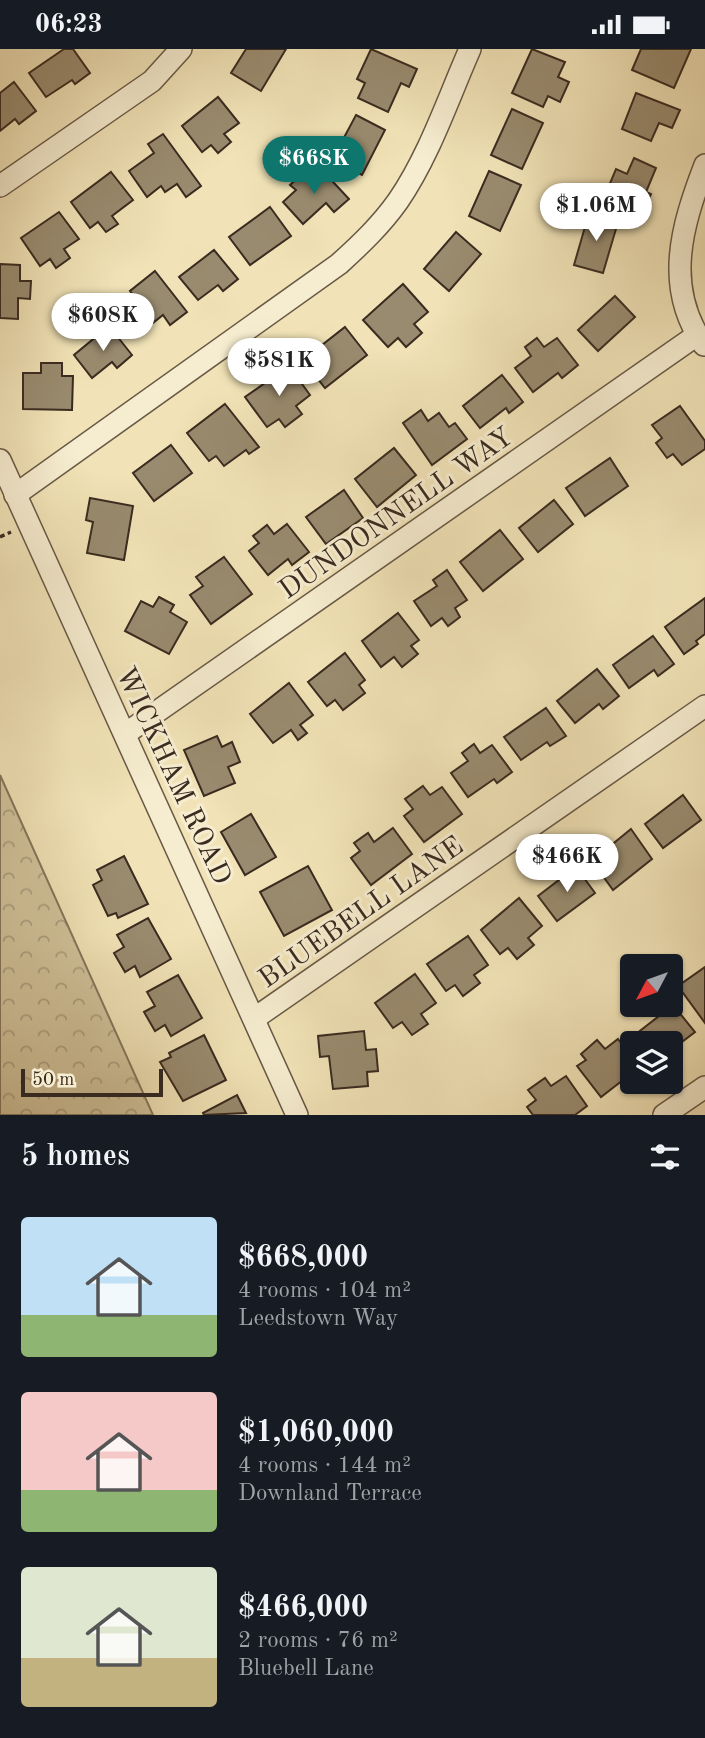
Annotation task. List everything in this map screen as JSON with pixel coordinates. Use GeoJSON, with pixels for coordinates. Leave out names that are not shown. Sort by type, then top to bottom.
{"type":"FeatureCollection","features":[{"type":"Feature","properties":{"kind":"street"},"geometry":{"type":"LineString","coordinates":[[0,186],[152,81],[181,49]]}},
{"type":"Feature","properties":{"kind":"street"},"geometry":{"type":"LineString","coordinates":[[15,495],[339,264],[374,232],[399,200],[428,145],[470,49]]}},
{"type":"Feature","properties":{"kind":"street"},"geometry":{"type":"LineString","coordinates":[[701,341],[682,298],[679,261],[685,218],[705,165]]}},
{"type":"Feature","properties":{"kind":"street","name":"DUNDONNELL WAY"},"geometry":{"type":"LineString","coordinates":[[125,734],[701,341]]}},
{"type":"Feature","properties":{"kind":"street","name":"WICKHAM ROAD"},"geometry":{"type":"LineString","coordinates":[[0,460],[298,1115]]}},
{"type":"Feature","properties":{"kind":"street","name":"BLUEBELL LANE"},"geometry":{"type":"LineString","coordinates":[[255,1018],[705,706]]}},
{"type":"Feature","properties":{"kind":"street"},"geometry":{"type":"LineString","coordinates":[[664,1115],[705,1087]]}},
{"type":"Feature","properties":{"kind":"green space"},"geometry":{"type":"Polygon","coordinates":[[[0,775],[153,1115],[0,1115],[0,775]]]}},
{"type":"Feature","properties":{"kind":"building"},"geometry":{"type":"Polygon","coordinates":[[[64,49],[73,49],[90,73],[75,84],[72,80],[46,97],[29,73],[64,49]]]}},
{"type":"Feature","properties":{"kind":"building"},"geometry":{"type":"Polygon","coordinates":[[[246,49],[286,49],[261,91],[231,73],[246,49]]]}},
{"type":"Feature","properties":{"kind":"building"},"geometry":{"type":"Polygon","coordinates":[[[371,49],[417,69],[409,87],[401,83],[388,112],[358,98],[365,83],[357,79],[371,49]]]}},
{"type":"Feature","properties":{"kind":"building"},"geometry":{"type":"Polygon","coordinates":[[[532,49],[565,62],[558,77],[569,82],[560,102],[548,96],[543,107],[512,93],[532,49]]]}},
{"type":"Feature","properties":{"kind":"building"},"geometry":{"type":"Polygon","coordinates":[[[641,49],[691,49],[674,88],[632,70],[641,49]]]}},
{"type":"Feature","properties":{"kind":"building"},"geometry":{"type":"Polygon","coordinates":[[[14,82],[36,111],[19,124],[15,119],[0,131],[0,93],[14,82]]]}},
{"type":"Feature","properties":{"kind":"building"},"geometry":{"type":"Polygon","coordinates":[[[636,93],[680,110],[672,128],[659,123],[651,141],[622,129],[636,93]]]}},
{"type":"Feature","properties":{"kind":"building"},"geometry":{"type":"Polygon","coordinates":[[[218,97],[239,123],[224,134],[231,142],[218,153],[211,145],[202,152],[182,126],[218,97]]]}},
{"type":"Feature","properties":{"kind":"building"},"geometry":{"type":"Polygon","coordinates":[[[512,109],[543,123],[522,169],[491,155],[512,109]]]}},
{"type":"Feature","properties":{"kind":"building"},"geometry":{"type":"Polygon","coordinates":[[[356,115],[385,130],[362,175],[332,160],[356,115]]]}},
{"type":"Feature","properties":{"kind":"building"},"geometry":{"type":"Polygon","coordinates":[[[163,134],[201,186],[186,197],[177,184],[165,192],[161,186],[147,197],[129,171],[154,153],[148,144],[163,134]]]}},
{"type":"Feature","properties":{"kind":"building"},"geometry":{"type":"Polygon","coordinates":[[[634,158],[656,168],[646,192],[651,194],[641,217],[603,200],[616,169],[627,174],[634,158]]]}},
{"type":"Feature","properties":{"kind":"building"},"geometry":{"type":"Polygon","coordinates":[[[320,168],[349,199],[334,212],[326,203],[303,224],[283,202],[296,190],[290,185],[303,173],[308,179],[320,168]]]}},
{"type":"Feature","properties":{"kind":"building"},"geometry":{"type":"Polygon","coordinates":[[[489,171],[521,185],[500,231],[469,216],[489,171]]]}},
{"type":"Feature","properties":{"kind":"building"},"geometry":{"type":"Polygon","coordinates":[[[111,172],[133,200],[112,216],[118,224],[106,232],[98,222],[90,228],[71,202],[111,172]]]}},
{"type":"Feature","properties":{"kind":"building"},"geometry":{"type":"Polygon","coordinates":[[[270,207],[291,236],[250,265],[229,237],[270,207]]]}},
{"type":"Feature","properties":{"kind":"building"},"geometry":{"type":"Polygon","coordinates":[[[59,212],[79,239],[64,249],[70,258],[56,268],[50,259],[40,266],[21,238],[59,212]]]}},
{"type":"Feature","properties":{"kind":"building"},"geometry":{"type":"Polygon","coordinates":[[[589,213],[618,222],[603,273],[574,265],[589,213]]]}},
{"type":"Feature","properties":{"kind":"building"},"geometry":{"type":"Polygon","coordinates":[[[456,232],[481,254],[449,291],[424,269],[456,232]]]}},
{"type":"Feature","properties":{"kind":"building"},"geometry":{"type":"Polygon","coordinates":[[[214,250],[238,279],[223,291],[218,285],[198,300],[179,277],[214,250]]]}},
{"type":"Feature","properties":{"kind":"building"},"geometry":{"type":"Polygon","coordinates":[[[0,264],[20,265],[20,281],[31,281],[30,299],[18,298],[18,319],[0,318],[0,264]]]}},
{"type":"Feature","properties":{"kind":"building"},"geometry":{"type":"Polygon","coordinates":[[[155,271],[187,312],[170,325],[163,315],[139,334],[119,308],[134,296],[130,291],[155,271]]]}},
{"type":"Feature","properties":{"kind":"building"},"geometry":{"type":"Polygon","coordinates":[[[403,284],[428,312],[414,324],[422,333],[406,347],[398,338],[388,347],[363,320],[403,284]]]}},
{"type":"Feature","properties":{"kind":"building"},"geometry":{"type":"Polygon","coordinates":[[[615,296],[635,317],[598,351],[578,330],[615,296]]]}},
{"type":"Feature","properties":{"kind":"building"},"geometry":{"type":"Polygon","coordinates":[[[109,326],[132,355],[117,368],[112,362],[92,378],[74,355],[109,326]]]}},
{"type":"Feature","properties":{"kind":"building"},"geometry":{"type":"Polygon","coordinates":[[[345,327],[367,355],[325,388],[303,360],[345,327]]]}},
{"type":"Feature","properties":{"kind":"building"},"geometry":{"type":"Polygon","coordinates":[[[537,338],[544,347],[557,338],[578,365],[562,378],[558,373],[533,392],[515,368],[531,356],[525,347],[537,338]]]}},
{"type":"Feature","properties":{"kind":"building"},"geometry":{"type":"Polygon","coordinates":[[[41,363],[62,363],[62,376],[73,376],[72,410],[23,409],[23,373],[41,373],[41,363]]]}},
{"type":"Feature","properties":{"kind":"building"},"geometry":{"type":"Polygon","coordinates":[[[289,366],[310,395],[296,406],[302,414],[285,427],[279,419],[267,427],[245,397],[289,366]]]}},
{"type":"Feature","properties":{"kind":"building"},"geometry":{"type":"Polygon","coordinates":[[[502,375],[523,402],[509,413],[506,408],[480,428],[463,406],[502,375]]]}},
{"type":"Feature","properties":{"kind":"building"},"geometry":{"type":"Polygon","coordinates":[[[225,404],[259,447],[249,454],[246,450],[224,466],[216,456],[209,461],[187,433],[225,404]]]}},
{"type":"Feature","properties":{"kind":"building"},"geometry":{"type":"Polygon","coordinates":[[[680,406],[705,441],[705,449],[682,465],[673,454],[667,458],[656,443],[662,438],[652,425],[680,406]]]}},
{"type":"Feature","properties":{"kind":"building"},"geometry":{"type":"Polygon","coordinates":[[[421,410],[428,421],[439,413],[449,427],[455,423],[467,439],[432,465],[403,423],[421,410]]]}},
{"type":"Feature","properties":{"kind":"building"},"geometry":{"type":"Polygon","coordinates":[[[171,445],[192,473],[154,501],[133,473],[171,445]]]}},
{"type":"Feature","properties":{"kind":"building"},"geometry":{"type":"Polygon","coordinates":[[[394,448],[416,475],[377,507],[355,479],[394,448]]]}},
{"type":"Feature","properties":{"kind":"building"},"geometry":{"type":"Polygon","coordinates":[[[610,458],[628,486],[585,516],[566,488],[610,458]]]}},
{"type":"Feature","properties":{"kind":"building"},"geometry":{"type":"Polygon","coordinates":[[[344,490],[363,518],[326,544],[306,517],[344,490]]]}},
{"type":"Feature","properties":{"kind":"building"},"geometry":{"type":"Polygon","coordinates":[[[90,498],[133,506],[124,560],[87,553],[93,522],[86,520],[90,498]]]}},
{"type":"Feature","properties":{"kind":"building"},"geometry":{"type":"Polygon","coordinates":[[[554,500],[573,524],[538,552],[519,528],[554,500]]]}},
{"type":"Feature","properties":{"kind":"building"},"geometry":{"type":"Polygon","coordinates":[[[287,524],[309,552],[292,565],[288,559],[268,575],[249,551],[259,543],[253,536],[267,525],[274,534],[287,524]]]}},
{"type":"Feature","properties":{"kind":"building"},"geometry":{"type":"Polygon","coordinates":[[[500,530],[523,559],[483,591],[460,562],[500,530]]]}},
{"type":"Feature","properties":{"kind":"building"},"geometry":{"type":"Polygon","coordinates":[[[224,557],[252,594],[211,624],[190,595],[203,586],[196,577],[224,557]]]}},
{"type":"Feature","properties":{"kind":"building"},"geometry":{"type":"Polygon","coordinates":[[[447,570],[467,600],[455,608],[460,617],[448,626],[442,618],[431,626],[414,601],[437,586],[433,580],[447,570]]]}},
{"type":"Feature","properties":{"kind":"building"},"geometry":{"type":"Polygon","coordinates":[[[159,597],[174,605],[170,612],[187,622],[169,654],[125,631],[141,601],[153,607],[159,597]]]}},
{"type":"Feature","properties":{"kind":"building"},"geometry":{"type":"Polygon","coordinates":[[[705,598],[705,634],[696,641],[698,644],[684,654],[665,627],[705,598]]]}},
{"type":"Feature","properties":{"kind":"building"},"geometry":{"type":"Polygon","coordinates":[[[398,613],[419,640],[411,646],[418,654],[402,667],[394,657],[381,667],[362,641],[398,613]]]}},
{"type":"Feature","properties":{"kind":"building"},"geometry":{"type":"Polygon","coordinates":[[[653,636],[674,664],[658,676],[654,670],[629,688],[613,665],[653,636]]]}},
{"type":"Feature","properties":{"kind":"building"},"geometry":{"type":"Polygon","coordinates":[[[345,653],[365,680],[359,685],[365,693],[343,710],[335,700],[327,706],[308,682],[345,653]]]}},
{"type":"Feature","properties":{"kind":"building"},"geometry":{"type":"Polygon","coordinates":[[[597,669],[619,696],[603,709],[599,704],[575,723],[557,701],[597,669]]]}},
{"type":"Feature","properties":{"kind":"building"},"geometry":{"type":"Polygon","coordinates":[[[289,683],[313,715],[300,725],[307,733],[298,740],[291,730],[273,743],[250,714],[289,683]]]}},
{"type":"Feature","properties":{"kind":"building"},"geometry":{"type":"Polygon","coordinates":[[[546,708],[566,736],[550,746],[547,742],[521,760],[504,737],[546,708]]]}},
{"type":"Feature","properties":{"kind":"building"},"geometry":{"type":"Polygon","coordinates":[[[217,736],[222,747],[232,742],[240,762],[228,767],[235,783],[204,796],[184,750],[217,736]]]}},
{"type":"Feature","properties":{"kind":"building"},"geometry":{"type":"Polygon","coordinates":[[[474,744],[480,753],[492,745],[512,772],[497,783],[494,779],[468,797],[451,773],[468,761],[462,753],[474,744]]]}},
{"type":"Feature","properties":{"kind":"building"},"geometry":{"type":"Polygon","coordinates":[[[423,786],[430,795],[442,787],[462,814],[424,842],[404,816],[413,809],[405,799],[423,786]]]}},
{"type":"Feature","properties":{"kind":"building"},"geometry":{"type":"Polygon","coordinates":[[[683,795],[701,820],[663,848],[645,824],[683,795]]]}},
{"type":"Feature","properties":{"kind":"building"},"geometry":{"type":"Polygon","coordinates":[[[251,814],[276,857],[245,875],[221,832],[251,814]]]}},
{"type":"Feature","properties":{"kind":"building"},"geometry":{"type":"Polygon","coordinates":[[[393,828],[412,854],[371,885],[351,858],[360,851],[354,843],[368,833],[374,842],[393,828]]]}},
{"type":"Feature","properties":{"kind":"building"},"geometry":{"type":"Polygon","coordinates":[[[631,829],[652,859],[613,890],[592,861],[631,829]]]}},
{"type":"Feature","properties":{"kind":"building"},"geometry":{"type":"Polygon","coordinates":[[[124,856],[148,904],[118,918],[116,913],[108,916],[93,885],[102,880],[97,870],[124,856]]]}},
{"type":"Feature","properties":{"kind":"building"},"geometry":{"type":"Polygon","coordinates":[[[308,866],[332,910],[284,936],[260,892],[308,866]]]}},
{"type":"Feature","properties":{"kind":"building"},"geometry":{"type":"Polygon","coordinates":[[[576,867],[595,893],[557,921],[538,896],[576,867]]]}},
{"type":"Feature","properties":{"kind":"building"},"geometry":{"type":"Polygon","coordinates":[[[519,898],[542,926],[528,938],[534,945],[517,959],[508,948],[500,954],[481,930],[519,898]]]}},
{"type":"Feature","properties":{"kind":"building"},"geometry":{"type":"Polygon","coordinates":[[[148,918],[171,959],[140,977],[135,966],[125,972],[114,953],[124,947],[117,935],[148,918]]]}},
{"type":"Feature","properties":{"kind":"building"},"geometry":{"type":"Polygon","coordinates":[[[468,936],[488,965],[474,975],[480,983],[463,996],[455,985],[446,991],[427,964],[468,936]]]}},
{"type":"Feature","properties":{"kind":"building"},"geometry":{"type":"Polygon","coordinates":[[[705,967],[705,1023],[683,993],[683,982],[705,967]]]}},
{"type":"Feature","properties":{"kind":"building"},"geometry":{"type":"Polygon","coordinates":[[[415,974],[436,1003],[421,1014],[428,1024],[412,1035],[402,1022],[393,1028],[375,1003],[415,974]]]}},
{"type":"Feature","properties":{"kind":"building"},"geometry":{"type":"Polygon","coordinates":[[[178,975],[202,1018],[171,1036],[165,1025],[155,1031],[144,1012],[155,1006],[147,992],[178,975]]]}},
{"type":"Feature","properties":{"kind":"building"},"geometry":{"type":"Polygon","coordinates":[[[658,1017],[683,1017],[695,1032],[683,1041],[683,1031],[640,1031],[658,1017]]]}},
{"type":"Feature","properties":{"kind":"building"},"geometry":{"type":"Polygon","coordinates":[[[364,1031],[366,1050],[376,1049],[378,1071],[367,1072],[368,1086],[333,1089],[329,1056],[320,1057],[318,1036],[364,1031]]]}},
{"type":"Feature","properties":{"kind":"building"},"geometry":{"type":"Polygon","coordinates":[[[204,1035],[226,1080],[183,1101],[160,1062],[171,1057],[169,1053],[204,1035]]]}},
{"type":"Feature","properties":{"kind":"building"},"geometry":{"type":"Polygon","coordinates":[[[618,1039],[620,1042],[620,1082],[601,1097],[577,1066],[586,1060],[581,1054],[597,1040],[605,1049],[618,1039]]]}},
{"type":"Feature","properties":{"kind":"building"},"geometry":{"type":"Polygon","coordinates":[[[566,1076],[587,1106],[575,1115],[533,1115],[527,1107],[536,1100],[528,1090],[545,1078],[551,1086],[566,1076]]]}},
{"type":"Feature","properties":{"kind":"building"},"geometry":{"type":"Polygon","coordinates":[[[237,1095],[246,1113],[204,1115],[203,1113],[237,1095]]]}}]}
